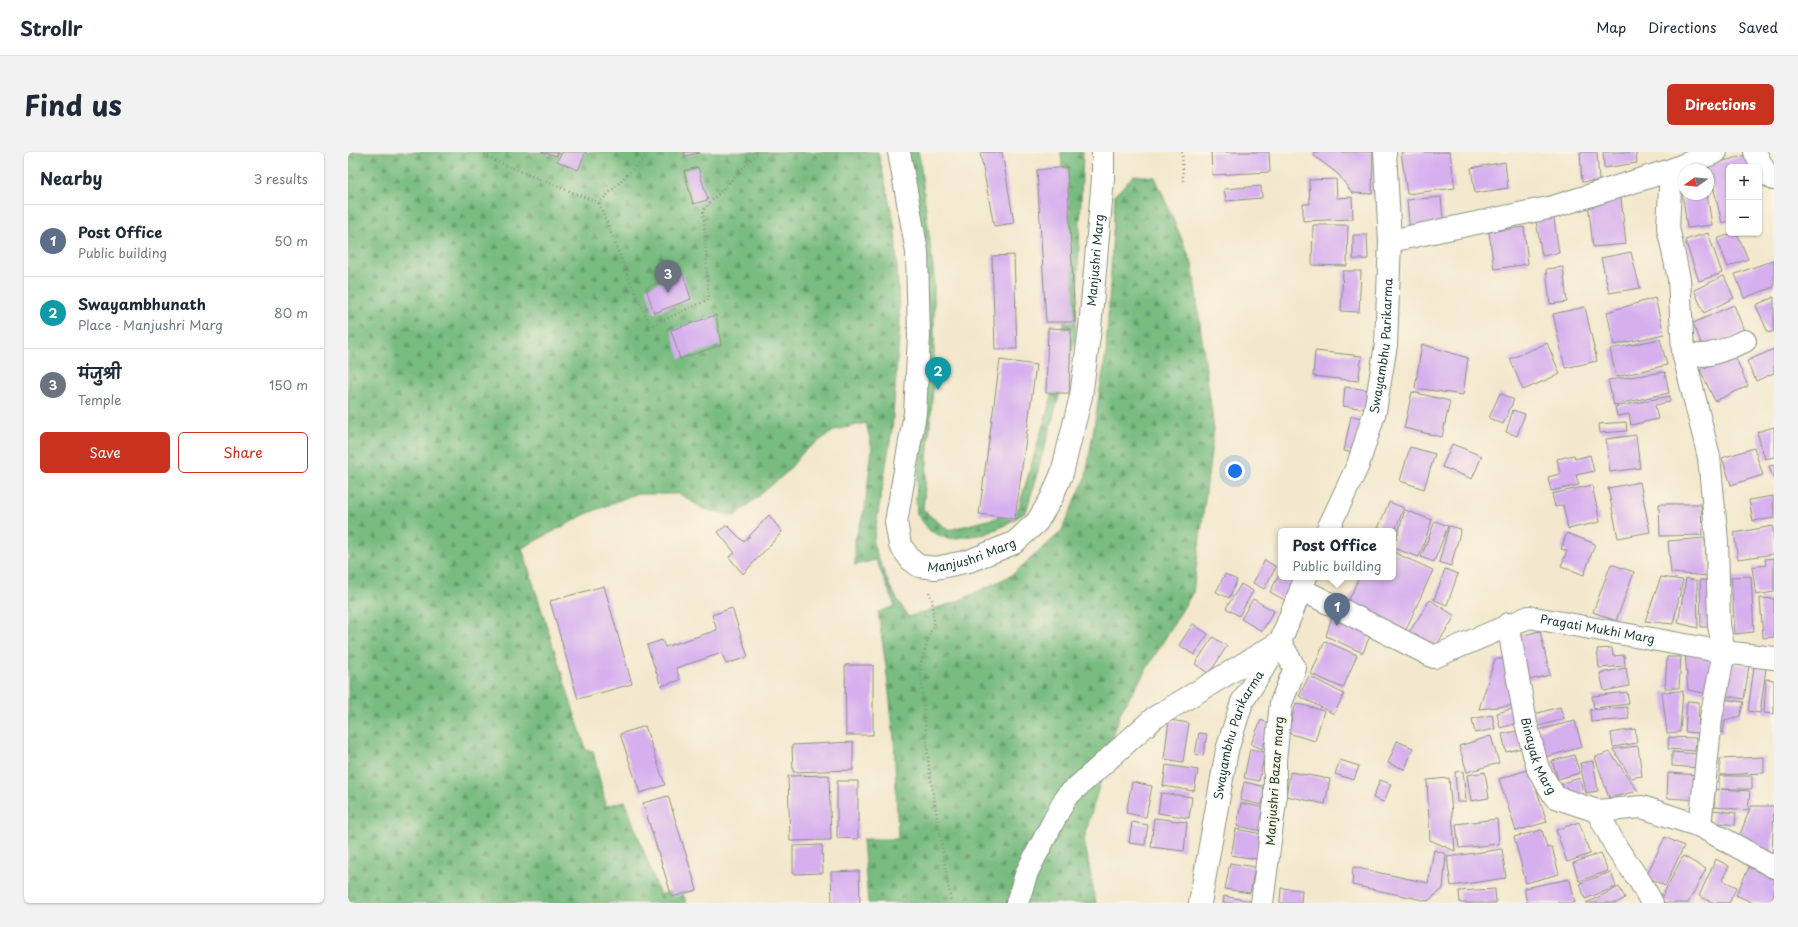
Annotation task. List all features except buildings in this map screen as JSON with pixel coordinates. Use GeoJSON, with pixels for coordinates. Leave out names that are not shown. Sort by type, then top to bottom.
{"type":"FeatureCollection","features":[{"type":"Feature","properties":{"kind":"street","name":"Manjushri Marg"},"geometry":{"type":"LineString","coordinates":[[899,152],[917,252],[919,336],[915,413],[896,522],[900,545],[911,560],[919,566],[936,568],[969,561],[1014,543],[1037,522],[1051,499],[1062,473],[1081,396],[1090,328],[1103,178],[1103,152]]}},
{"type":"Feature","properties":{"kind":"street","name":"Swayambhu Parikarma"},"geometry":{"type":"LineString","coordinates":[[1328,528],[1358,465],[1375,411],[1386,345],[1390,241],[1385,152]]}},
{"type":"Feature","properties":{"kind":"street"},"geometry":{"type":"LineString","coordinates":[[1390,241],[1553,207],[1671,170],[1716,152]]}},
{"type":"Feature","properties":{"kind":"street"},"geometry":{"type":"LineString","coordinates":[[1755,152],[1766,174],[1774,179]]}},
{"type":"Feature","properties":{"kind":"street"},"geometry":{"type":"LineString","coordinates":[[1671,170],[1668,227],[1679,278],[1683,352],[1709,457],[1717,541],[1719,625],[1724,652],[1711,718],[1700,826]]}},
{"type":"Feature","properties":{"kind":"street"},"geometry":{"type":"LineString","coordinates":[[1683,352],[1692,356],[1715,353],[1745,341]]}},
{"type":"Feature","properties":{"kind":"street","name":"Swayambhu Parikarma"},"geometry":{"type":"LineString","coordinates":[[1200,903],[1227,750],[1242,702],[1280,642],[1303,583]]}},
{"type":"Feature","properties":{"kind":"street","name":"Pragati Mukhi Marg"},"geometry":{"type":"LineString","coordinates":[[1303,583],[1434,657],[1508,624],[1529,617],[1724,652],[1774,658]]}},
{"type":"Feature","properties":{"kind":"street","name":"Binayak Marg"},"geometry":{"type":"LineString","coordinates":[[1508,624],[1526,723],[1538,768],[1555,797],[1597,811],[1642,807],[1700,826],[1774,867]]}},
{"type":"Feature","properties":{"kind":"street"},"geometry":{"type":"LineString","coordinates":[[1017,903],[1027,872],[1066,797],[1154,718],[1280,642]]}},
{"type":"Feature","properties":{"kind":"street","name":"Manjushri Bazar marg"},"geometry":{"type":"LineString","coordinates":[[1262,903],[1275,801],[1275,760],[1281,703],[1295,668],[1280,642]]}},
{"type":"Feature","properties":{"kind":"street"},"geometry":{"type":"LineString","coordinates":[[1597,811],[1616,847],[1641,882],[1652,903]]}},
{"type":"Feature","properties":{"kind":"path"},"geometry":{"type":"LineString","coordinates":[[481,152],[496,161],[599,203],[632,286],[651,326],[709,299],[703,210],[758,152]]}},
{"type":"Feature","properties":{"kind":"path"},"geometry":{"type":"LineString","coordinates":[[599,203],[644,158],[644,152]]}},
{"type":"Feature","properties":{"kind":"path"},"geometry":{"type":"LineString","coordinates":[[1182,152],[1183,182]]}},
{"type":"Feature","properties":{"kind":"path"},"geometry":{"type":"LineString","coordinates":[[934,621],[920,666],[929,768],[950,903]]}},
{"type":"Feature","properties":{"kind":"green space"},"geometry":{"type":"Polygon","coordinates":[[[348,152],[878,152],[895,227],[900,324],[892,429],[873,544],[890,587],[908,617],[956,602],[1012,575],[1061,532],[1086,476],[1106,353],[1115,195],[1134,175],[1155,177],[1192,263],[1214,429],[1193,592],[1120,713],[1084,839],[1096,903],[868,903],[863,839],[898,839],[894,738],[878,612],[895,606],[876,560],[855,565],[855,540],[865,508],[872,448],[866,423],[835,430],[804,451],[787,472],[735,516],[704,509],[680,494],[635,494],[586,514],[522,548],[586,750],[593,751],[606,806],[625,801],[660,895],[680,888],[687,903],[348,903],[348,152]]]}},
{"type":"Feature","properties":{"kind":"green space"},"geometry":{"type":"Polygon","coordinates":[[[908,152],[918,152],[920,160],[934,277],[934,377],[923,510],[948,530],[1017,513],[1056,382],[1065,316],[1067,230],[1061,152],[1083,152],[1075,341],[1026,512],[1005,525],[986,534],[948,539],[930,531],[917,514],[916,498],[928,359],[908,152]]]}},
{"type":"Feature","properties":{"kind":"place","name":"मंजुश्री"},"geometry":{"type":"Point","coordinates":[668,293]}},
{"type":"Feature","properties":{"kind":"place","name":"Swayambhunath"},"geometry":{"type":"Point","coordinates":[938,390]}},
{"type":"Feature","properties":{"kind":"place","name":"Post Office"},"geometry":{"type":"Point","coordinates":[1337,626]}}]}
